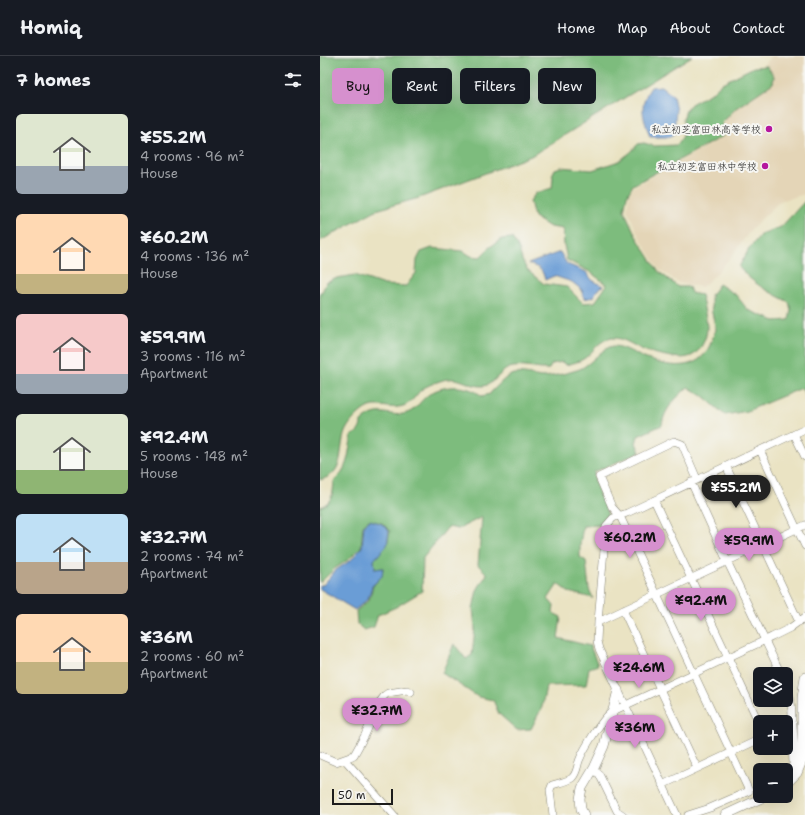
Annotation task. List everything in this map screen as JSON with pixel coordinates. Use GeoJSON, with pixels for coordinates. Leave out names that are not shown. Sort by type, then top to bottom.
{"type":"FeatureCollection","features":[{"type":"Feature","properties":{"kind":"street"},"geometry":{"type":"LineString","coordinates":[[677,815],[599,649],[598,622],[606,526],[613,518],[805,429]]}},
{"type":"Feature","properties":{"kind":"street"},"geometry":{"type":"LineString","coordinates":[[794,434],[805,457]]}},
{"type":"Feature","properties":{"kind":"street"},"geometry":{"type":"LineString","coordinates":[[688,815],[710,808],[749,791],[620,516],[612,507],[599,477],[674,441],[682,444],[694,481],[727,561],[778,667]]}},
{"type":"Feature","properties":{"kind":"street"},"geometry":{"type":"LineString","coordinates":[[760,450],[805,546]]}},
{"type":"Feature","properties":{"kind":"street"},"geometry":{"type":"LineString","coordinates":[[726,466],[799,622]]}},
{"type":"Feature","properties":{"kind":"street"},"geometry":{"type":"LineString","coordinates":[[654,500],[755,715]]}},
{"type":"Feature","properties":{"kind":"street"},"geometry":{"type":"LineString","coordinates":[[598,622],[805,525]]}},
{"type":"Feature","properties":{"kind":"street"},"geometry":{"type":"LineString","coordinates":[[623,610],[697,768]]}},
{"type":"Feature","properties":{"kind":"street"},"geometry":{"type":"LineString","coordinates":[[553,815],[550,790],[552,786],[566,781],[577,772],[580,760],[603,719],[614,710],[790,628],[805,617]]}},
{"type":"Feature","properties":{"kind":"street"},"geometry":{"type":"LineString","coordinates":[[793,777],[797,773],[802,761],[802,698],[805,677]]}},
{"type":"Feature","properties":{"kind":"street"},"geometry":{"type":"LineString","coordinates":[[320,755],[336,762],[345,760],[354,755],[365,735],[379,703],[385,695],[388,693],[407,690],[411,692]]}},
{"type":"Feature","properties":{"kind":"street"},"geometry":{"type":"LineString","coordinates":[[584,815],[581,809],[580,799],[582,788],[593,770],[604,746],[618,690]]}},
{"type":"Feature","properties":{"kind":"street"},"geometry":{"type":"LineString","coordinates":[[662,785],[753,742]]}},
{"type":"Feature","properties":{"kind":"street"},"geometry":{"type":"LineString","coordinates":[[793,755],[793,769]]}},
{"type":"Feature","properties":{"kind":"street"},"geometry":{"type":"LineString","coordinates":[[345,760],[394,815]]}},
{"type":"Feature","properties":{"kind":"street"},"geometry":{"type":"LineString","coordinates":[[593,770],[599,774],[617,811],[623,815]]}},
{"type":"Feature","properties":{"kind":"street"},"geometry":{"type":"LineString","coordinates":[[724,815],[753,802]]}},
{"type":"Feature","properties":{"kind":"shaded area"},"geometry":{"type":"Polygon","coordinates":[[[771,56],[805,56],[805,194],[780,201],[752,228],[717,273],[702,287],[679,283],[659,269],[639,236],[627,209],[630,193],[634,187],[724,136],[723,124],[739,104],[771,56]]]}},
{"type":"Feature","properties":{"kind":"green space"},"geometry":{"type":"Polygon","coordinates":[[[320,56],[692,56],[531,156],[419,198],[376,210],[320,241],[320,56]]]}},
{"type":"Feature","properties":{"kind":"green space"},"geometry":{"type":"Polygon","coordinates":[[[767,66],[774,76],[773,83],[736,108],[722,123],[723,136],[633,185],[627,196],[624,210],[636,236],[658,271],[678,287],[689,287],[691,293],[701,295],[707,332],[702,346],[696,353],[692,356],[684,358],[667,356],[642,350],[621,339],[612,338],[601,343],[585,358],[578,361],[566,365],[562,362],[552,364],[549,369],[524,367],[509,368],[502,372],[489,384],[482,386],[452,379],[440,381],[421,390],[406,405],[397,407],[376,406],[365,409],[360,413],[351,422],[345,432],[340,460],[337,467],[328,477],[320,480],[320,292],[322,292],[326,283],[337,278],[355,275],[384,285],[406,286],[416,273],[417,260],[421,252],[432,248],[463,251],[471,256],[480,257],[490,247],[502,239],[512,238],[519,249],[527,270],[544,284],[567,287],[583,303],[595,302],[607,285],[590,272],[567,260],[563,229],[550,227],[534,217],[530,201],[536,193],[552,188],[552,175],[555,169],[561,167],[592,170],[619,161],[631,152],[638,144],[644,143],[654,146],[677,145],[683,136],[683,119],[686,110],[691,104],[711,93],[722,83],[754,67],[767,66]]]}},
{"type":"Feature","properties":{"kind":"green space"},"geometry":{"type":"Polygon","coordinates":[[[805,201],[805,396],[802,388],[747,411],[725,415],[703,396],[688,387],[668,409],[662,425],[638,436],[636,443],[640,452],[594,472],[595,483],[608,515],[601,525],[583,526],[580,557],[586,561],[589,589],[593,598],[568,592],[558,584],[548,599],[554,606],[553,613],[561,617],[558,638],[590,646],[598,665],[589,668],[586,685],[546,686],[542,707],[531,729],[517,730],[499,714],[493,700],[478,697],[442,673],[454,644],[466,659],[472,655],[475,628],[473,609],[477,590],[487,574],[478,565],[482,517],[458,529],[448,527],[423,558],[422,591],[396,607],[378,615],[374,627],[364,630],[357,624],[356,611],[369,600],[373,586],[382,576],[383,568],[375,569],[374,560],[387,545],[390,531],[382,523],[369,520],[363,525],[361,547],[349,559],[334,569],[320,583],[320,507],[328,503],[332,497],[334,481],[343,471],[349,454],[352,435],[360,428],[361,422],[374,414],[379,413],[407,413],[413,410],[434,391],[448,387],[470,389],[482,396],[490,394],[511,375],[523,374],[544,377],[573,371],[587,365],[606,349],[615,346],[662,364],[690,364],[705,354],[710,345],[715,328],[711,295],[719,284],[736,295],[748,310],[775,321],[789,320],[791,310],[789,302],[755,283],[739,267],[749,249],[761,234],[781,227],[805,201]]]}},
{"type":"Feature","properties":{"kind":"water"},"geometry":{"type":"Polygon","coordinates":[[[661,86],[673,96],[676,110],[674,134],[670,137],[650,137],[643,112],[644,100],[651,87],[661,86]]]}},
{"type":"Feature","properties":{"kind":"water"},"geometry":{"type":"Polygon","coordinates":[[[560,252],[567,264],[586,272],[592,280],[603,286],[596,291],[594,297],[584,299],[582,290],[572,282],[554,276],[545,280],[540,269],[528,264],[560,252]]]}},
{"type":"Feature","properties":{"kind":"water"},"geometry":{"type":"Polygon","coordinates":[[[370,520],[382,524],[389,531],[387,545],[374,560],[375,569],[383,568],[382,576],[372,586],[368,599],[355,610],[320,589],[320,585],[323,585],[336,570],[351,560],[362,547],[364,525],[370,520]]]}},
{"type":"Feature","properties":{"kind":"place","name":"私立初芝富田林高等学校"},"geometry":{"type":"Point","coordinates":[769,129]}},
{"type":"Feature","properties":{"kind":"place","name":"私立初芝富田林中学校"},"geometry":{"type":"Point","coordinates":[765,166]}}]}
